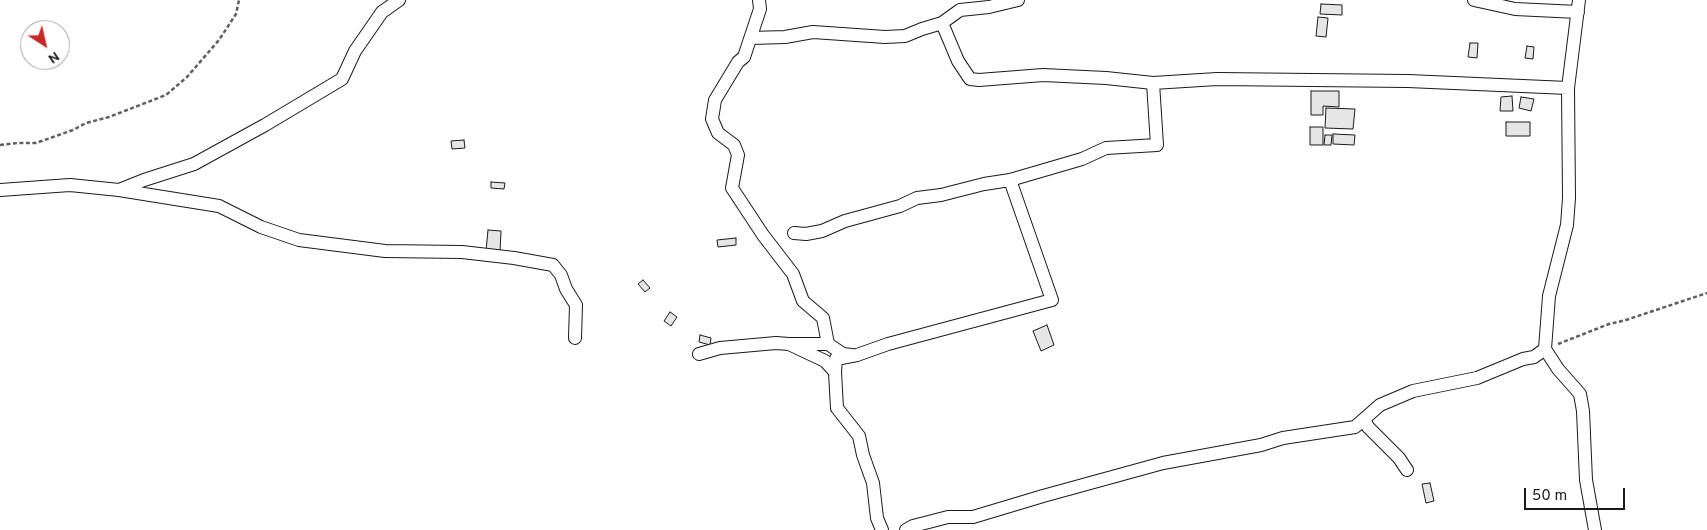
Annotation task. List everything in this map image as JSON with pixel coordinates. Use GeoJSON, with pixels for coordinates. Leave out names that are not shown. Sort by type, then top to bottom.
{"type":"FeatureCollection","features":[{"type":"Feature","properties":{"kind":"street"},"geometry":{"type":"LineString","coordinates":[[119,190],[194,164],[265,125],[342,79],[355,51],[382,12],[399,0]]}},
{"type":"Feature","properties":{"kind":"street"},"geometry":{"type":"LineString","coordinates":[[759,0],[760,9],[744,57],[738,62],[715,100],[712,119],[718,133],[734,146],[738,155],[732,188],[792,274],[803,301],[823,318],[828,344]]}},
{"type":"Feature","properties":{"kind":"street"},"geometry":{"type":"LineString","coordinates":[[751,38],[785,37],[813,32],[905,36],[942,23],[960,10],[989,7],[1018,0]]}},
{"type":"Feature","properties":{"kind":"street"},"geometry":{"type":"LineString","coordinates":[[1474,0],[1516,9],[1578,6],[1568,88],[1569,198],[1567,226],[1549,296],[1545,349],[1558,369],[1580,394],[1583,411],[1586,480],[1596,530]]}},
{"type":"Feature","properties":{"kind":"street"},"geometry":{"type":"LineString","coordinates":[[942,23],[958,62],[970,79],[1043,75],[1106,78],[1153,84],[1217,79],[1408,81],[1568,88]]}},
{"type":"Feature","properties":{"kind":"street"},"geometry":{"type":"LineString","coordinates":[[794,233],[806,234],[822,231],[845,221],[900,206],[917,198],[963,191],[984,184],[1010,180],[1082,159],[1106,148],[1157,145],[1153,84]]}},
{"type":"Feature","properties":{"kind":"street"},"geometry":{"type":"LineString","coordinates":[[882,530],[877,518],[873,483],[863,455],[859,436],[837,408],[836,359],[857,355],[888,344],[1052,300],[1010,180]]}},
{"type":"Feature","properties":{"kind":"street"},"geometry":{"type":"LineString","coordinates":[[0,190],[70,185],[119,190],[219,206],[261,227],[299,240],[385,251],[462,252],[514,258],[553,266],[561,275],[566,290],[576,305],[575,338]]}},
{"type":"Feature","properties":{"kind":"street"},"geometry":{"type":"LineString","coordinates":[[699,354],[720,348],[776,343],[828,344],[843,354],[857,355]]}},
{"type":"Feature","properties":{"kind":"street"},"geometry":{"type":"LineString","coordinates":[[789,344],[825,361],[835,372]]}},
{"type":"Feature","properties":{"kind":"street"},"geometry":{"type":"LineString","coordinates":[[906,530],[913,526],[948,517],[973,517],[1163,463],[1261,445],[1283,438],[1355,427],[1380,405],[1413,392],[1477,378],[1523,359],[1534,357],[1545,349]]}},
{"type":"Feature","properties":{"kind":"street"},"geometry":{"type":"LineString","coordinates":[[1364,419],[1368,427],[1399,458],[1407,470]]}},
{"type":"Feature","properties":{"kind":"path"},"geometry":{"type":"LineString","coordinates":[[0,145],[18,142],[36,144],[86,123],[109,117],[166,95],[187,77],[219,40],[236,14],[239,0]]}},
{"type":"Feature","properties":{"kind":"path"},"geometry":{"type":"LineString","coordinates":[[1545,349],[1609,324],[1707,293]]}},
{"type":"Feature","properties":{"kind":"building"},"geometry":{"type":"Polygon","coordinates":[[[1321,4],[1342,5],[1342,15],[1320,14],[1321,4]]]}},
{"type":"Feature","properties":{"kind":"building"},"geometry":{"type":"Polygon","coordinates":[[[1318,17],[1328,18],[1326,37],[1316,36],[1318,17]]]}},
{"type":"Feature","properties":{"kind":"building"},"geometry":{"type":"Polygon","coordinates":[[[1470,43],[1478,43],[1477,58],[1468,57],[1470,43]]]}},
{"type":"Feature","properties":{"kind":"building"},"geometry":{"type":"Polygon","coordinates":[[[1527,46],[1534,47],[1533,59],[1525,58],[1527,46]]]}},
{"type":"Feature","properties":{"kind":"building"},"geometry":{"type":"Polygon","coordinates":[[[1311,91],[1339,91],[1339,107],[1323,106],[1323,115],[1311,115],[1311,91]]]}},
{"type":"Feature","properties":{"kind":"building"},"geometry":{"type":"Polygon","coordinates":[[[1512,96],[1513,111],[1500,111],[1501,97],[1512,96]]]}},
{"type":"Feature","properties":{"kind":"building"},"geometry":{"type":"Polygon","coordinates":[[[1521,97],[1534,99],[1531,111],[1519,108],[1521,97]]]}},
{"type":"Feature","properties":{"kind":"building"},"geometry":{"type":"Polygon","coordinates":[[[1326,108],[1355,109],[1353,129],[1325,128],[1326,108]]]}},
{"type":"Feature","properties":{"kind":"building"},"geometry":{"type":"Polygon","coordinates":[[[1506,122],[1530,122],[1530,136],[1506,136],[1506,122]]]}},
{"type":"Feature","properties":{"kind":"building"},"geometry":{"type":"Polygon","coordinates":[[[1310,127],[1323,127],[1323,145],[1310,145],[1310,127]]]}},
{"type":"Feature","properties":{"kind":"building"},"geometry":{"type":"Polygon","coordinates":[[[1333,134],[1355,135],[1354,145],[1333,144],[1333,134]]]}},
{"type":"Feature","properties":{"kind":"building"},"geometry":{"type":"Polygon","coordinates":[[[1325,135],[1332,135],[1331,145],[1324,145],[1325,135]]]}},
{"type":"Feature","properties":{"kind":"building"},"geometry":{"type":"Polygon","coordinates":[[[464,140],[465,148],[452,149],[451,141],[464,140]]]}},
{"type":"Feature","properties":{"kind":"building"},"geometry":{"type":"Polygon","coordinates":[[[491,182],[505,183],[504,189],[491,188],[491,182]]]}},
{"type":"Feature","properties":{"kind":"building"},"geometry":{"type":"Polygon","coordinates":[[[488,230],[501,231],[500,252],[486,251],[488,230]]]}},
{"type":"Feature","properties":{"kind":"building"},"geometry":{"type":"Polygon","coordinates":[[[736,238],[736,245],[718,247],[717,240],[736,238]]]}},
{"type":"Feature","properties":{"kind":"building"},"geometry":{"type":"Polygon","coordinates":[[[643,280],[650,288],[645,292],[638,284],[643,280]]]}},
{"type":"Feature","properties":{"kind":"building"},"geometry":{"type":"Polygon","coordinates":[[[670,312],[677,317],[671,326],[664,321],[670,312]]]}},
{"type":"Feature","properties":{"kind":"building"},"geometry":{"type":"Polygon","coordinates":[[[1047,325],[1054,345],[1041,351],[1033,331],[1047,325]]]}},
{"type":"Feature","properties":{"kind":"building"},"geometry":{"type":"Polygon","coordinates":[[[700,335],[711,338],[710,345],[699,342],[700,335]]]}},
{"type":"Feature","properties":{"kind":"building"},"geometry":{"type":"Polygon","coordinates":[[[1430,483],[1434,501],[1426,503],[1422,484],[1430,483]]]}}]}
